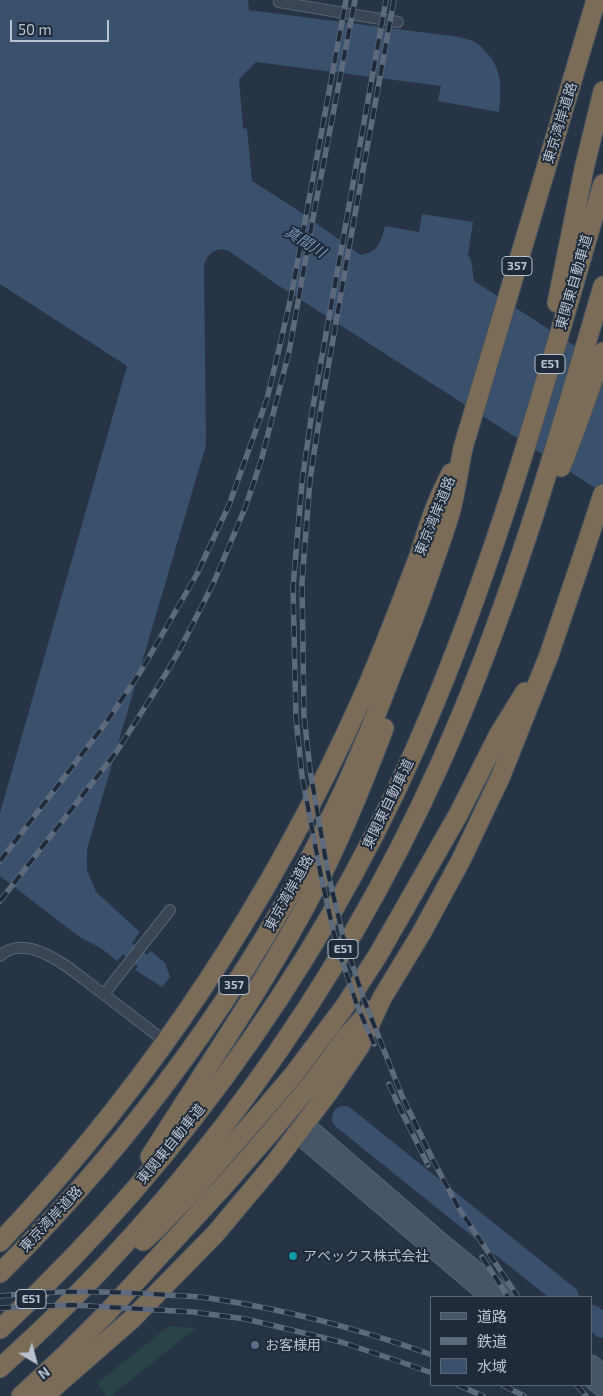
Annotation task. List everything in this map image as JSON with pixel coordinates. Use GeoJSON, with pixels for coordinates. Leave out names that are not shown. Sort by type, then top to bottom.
{"type":"FeatureCollection","features":[{"type":"Feature","properties":{"kind":"highway"},"geometry":{"type":"LineString","coordinates":[[571,84],[587,0]]}},
{"type":"Feature","properties":{"kind":"highway","name":"東京湾岸道路"},"geometry":{"type":"LineString","coordinates":[[0,1242],[67,1168],[166,1042],[245,923],[319,789],[367,687],[405,593],[437,527],[451,510],[463,448],[596,0]]}},
{"type":"Feature","properties":{"kind":"highway"},"geometry":{"type":"LineString","coordinates":[[532,424],[584,169],[603,91]]}},
{"type":"Feature","properties":{"kind":"highway","name":"東関東自動車道"},"geometry":{"type":"LineString","coordinates":[[0,1329],[62,1269],[118,1209],[168,1150],[228,1073],[280,997],[337,903],[371,840],[418,741],[455,652],[494,543],[521,463],[603,184]]}},
{"type":"Feature","properties":{"kind":"highway","name":"東関東自動車道"},"geometry":{"type":"LineString","coordinates":[[0,1368],[84,1288],[153,1213],[217,1135],[278,1051],[341,954],[373,899],[441,762],[482,661],[548,471],[603,286]]}},
{"type":"Feature","properties":{"kind":"highway"},"geometry":{"type":"LineString","coordinates":[[519,559],[552,488],[603,352]]}},
{"type":"Feature","properties":{"kind":"highway"},"geometry":{"type":"LineString","coordinates":[[44,1396],[118,1332],[216,1233],[301,1129],[360,1046],[382,998],[422,932],[477,828],[549,655],[603,494]]}},
{"type":"Feature","properties":{"kind":"highway","name":"東京湾岸道路"},"geometry":{"type":"LineString","coordinates":[[0,1273],[79,1190],[135,1123],[190,1050],[241,975],[288,897],[328,822],[361,751],[401,652],[437,527]]}},
{"type":"Feature","properties":{"kind":"highway"},"geometry":{"type":"LineString","coordinates":[[118,1209],[258,988],[313,892],[347,821],[384,728],[401,652]]}},
{"type":"Feature","properties":{"kind":"highway"},"geometry":{"type":"LineString","coordinates":[[84,1288],[122,1260],[157,1228],[195,1188],[294,1074],[325,1034],[378,955],[458,815],[499,734],[549,655]]}},
{"type":"Feature","properties":{"kind":"highway"},"geometry":{"type":"LineString","coordinates":[[21,1396],[106,1314],[270,1134],[313,1082],[346,1037],[382,998]]}},
{"type":"Feature","properties":{"kind":"street"},"geometry":{"type":"LineString","coordinates":[[279,0],[279,2],[398,22]]}},
{"type":"Feature","properties":{"kind":"street"},"geometry":{"type":"LineString","coordinates":[[104,994],[170,910]]}},
{"type":"Feature","properties":{"kind":"street"},"geometry":{"type":"LineString","coordinates":[[0,956],[13,948],[22,948],[52,957],[166,1042]]}},
{"type":"Feature","properties":{"kind":"street"},"geometry":{"type":"LineString","coordinates":[[301,1129],[474,1277],[508,1296]]}},
{"type":"Feature","properties":{"kind":"street"},"geometry":{"type":"LineString","coordinates":[[474,1277],[487,1296]]}},
{"type":"Feature","properties":{"kind":"street"},"geometry":{"type":"LineString","coordinates":[[593,1364],[603,1372]]}},
{"type":"Feature","properties":{"kind":"street"},"geometry":{"type":"LineString","coordinates":[[593,1382],[603,1390]]}},
{"type":"Feature","properties":{"kind":"green space"},"geometry":{"type":"Polygon","coordinates":[[[169,1326],[196,1328],[111,1396],[107,1396],[97,1383],[169,1326]]]}},
{"type":"Feature","properties":{"kind":"water","name":"真間川"},"geometry":{"type":"Polygon","coordinates":[[[0,0],[248,0],[249,10],[459,37],[476,43],[492,59],[498,73],[500,80],[499,112],[438,101],[441,86],[256,62],[239,79],[243,128],[247,129],[252,181],[299,211],[361,255],[376,249],[385,226],[419,232],[422,214],[473,222],[468,255],[471,260],[474,281],[603,364],[603,493],[276,284],[229,251],[217,250],[208,257],[204,265],[206,445],[87,849],[87,870],[96,892],[140,932],[132,943],[147,955],[151,951],[165,963],[170,977],[162,987],[135,970],[138,966],[123,954],[117,961],[101,948],[81,938],[0,876],[0,813],[127,366],[0,284],[0,0]]]}},
{"type":"Feature","properties":{"kind":"waterway"},"geometry":{"type":"LineString","coordinates":[[344,1118],[566,1296]]}},
{"type":"Feature","properties":{"kind":"waterway"},"geometry":{"type":"LineString","coordinates":[[593,1318],[603,1326]]}},
{"type":"Feature","properties":{"kind":"railway"},"geometry":{"type":"LineString","coordinates":[[0,861],[105,724],[141,671],[197,574],[229,505],[267,399],[279,349],[291,297],[346,0]]}},
{"type":"Feature","properties":{"kind":"railway"},"geometry":{"type":"LineString","coordinates":[[0,901],[117,751],[159,685],[178,653],[214,582],[245,508],[261,461],[289,352],[355,0]]}},
{"type":"Feature","properties":{"kind":"railway"},"geometry":{"type":"LineString","coordinates":[[374,1044],[357,1005],[336,943],[302,776],[296,718],[293,588],[302,482],[312,412],[386,0]]}},
{"type":"Feature","properties":{"kind":"railway"},"geometry":{"type":"LineString","coordinates":[[394,0],[350,242],[310,480],[302,582],[304,715],[310,770],[328,873],[343,936],[363,997],[402,1096],[434,1162],[458,1207],[517,1296]]}},
{"type":"Feature","properties":{"kind":"railway"},"geometry":{"type":"LineString","coordinates":[[389,1084],[428,1165]]}},
{"type":"Feature","properties":{"kind":"railway"},"geometry":{"type":"LineString","coordinates":[[482,1257],[507,1296]]}},
{"type":"Feature","properties":{"kind":"railway"},"geometry":{"type":"LineString","coordinates":[[0,1296],[104,1292],[208,1298],[322,1321],[430,1354]]}},
{"type":"Feature","properties":{"kind":"railway"},"geometry":{"type":"LineString","coordinates":[[0,1308],[72,1305],[193,1312],[246,1319],[341,1342],[430,1372]]}},
{"type":"Feature","properties":{"kind":"railway"},"geometry":{"type":"LineString","coordinates":[[460,1386],[483,1396]]}},
{"type":"Feature","properties":{"kind":"railway"},"geometry":{"type":"LineString","coordinates":[[505,1386],[524,1396]]}},
{"type":"Feature","properties":{"kind":"railway"},"geometry":{"type":"LineString","coordinates":[[578,1386],[586,1396]]}},
{"type":"Feature","properties":{"kind":"place","name":"アペックス株式会社"},"geometry":{"type":"Point","coordinates":[293,1256]}},
{"type":"Feature","properties":{"kind":"place","name":"お客様用"},"geometry":{"type":"Point","coordinates":[255,1345]}}]}
